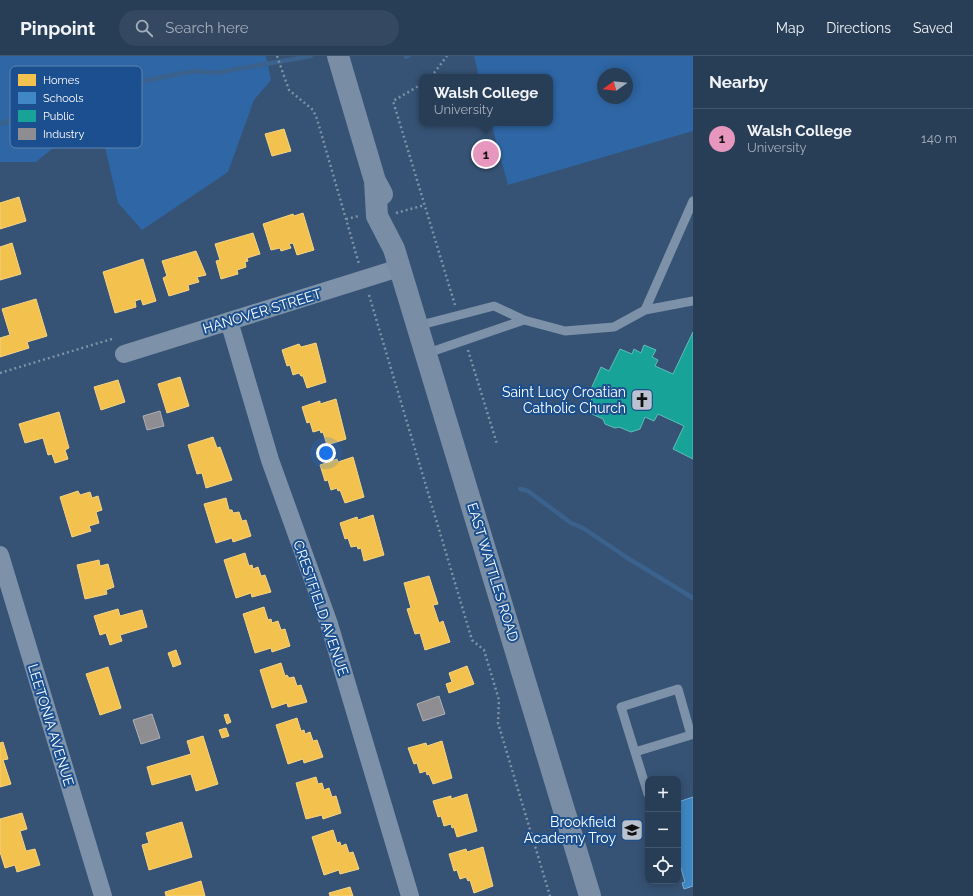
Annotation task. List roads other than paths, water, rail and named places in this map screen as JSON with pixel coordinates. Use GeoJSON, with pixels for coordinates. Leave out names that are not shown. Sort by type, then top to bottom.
{"type":"FeatureCollection","features":[{"type":"Feature","properties":{"kind":"main road","name":"EAST WATTLES ROAD"},"geometry":{"type":"LineString","coordinates":[[338,56],[375,181],[393,213],[397,259],[518,653],[590,896]]}},
{"type":"Feature","properties":{"kind":"street","name":"HANOVER STREET"},"geometry":{"type":"LineString","coordinates":[[124,354],[229,321],[397,259]]}},
{"type":"Feature","properties":{"kind":"street","name":"CRESTFIELD AVENUE"},"geometry":{"type":"LineString","coordinates":[[229,321],[270,460],[328,624],[410,896]]}},
{"type":"Feature","properties":{"kind":"street","name":"LEETONIA AVENUE"},"geometry":{"type":"LineString","coordinates":[[0,555],[103,896]]}},
{"type":"Feature","properties":{"kind":"lane"},"geometry":{"type":"LineString","coordinates":[[645,310],[693,201]]}},
{"type":"Feature","properties":{"kind":"lane"},"geometry":{"type":"LineString","coordinates":[[417,326],[494,306],[524,320],[565,331],[614,327],[645,310],[693,301]]}},
{"type":"Feature","properties":{"kind":"lane"},"geometry":{"type":"LineString","coordinates":[[425,354],[524,320]]}},
{"type":"Feature","properties":{"kind":"lane"},"geometry":{"type":"LineString","coordinates":[[635,752],[691,735],[678,689],[621,707],[645,784]]}},
{"type":"Feature","properties":{"kind":"waterway"},"geometry":{"type":"LineString","coordinates":[[142,81],[194,71],[215,73],[311,56]]}},
{"type":"Feature","properties":{"kind":"waterway"},"geometry":{"type":"LineString","coordinates":[[0,124],[10,120]]}},
{"type":"Feature","properties":{"kind":"waterway"},"geometry":{"type":"LineString","coordinates":[[520,489],[528,491],[571,523],[583,528],[626,557],[693,598]]}},
{"type":"Feature","properties":{"kind":"place","name":"Walsh College"},"geometry":{"type":"Point","coordinates":[486,154]}},
{"type":"Feature","properties":{"kind":"place","name":"Saint Lucy Croatian Catholic Church"},"geometry":{"type":"Point","coordinates":[642,400]}},
{"type":"Feature","properties":{"kind":"place","name":"Brookfield Academy Troy"},"geometry":{"type":"Point","coordinates":[632,830]}}]}
